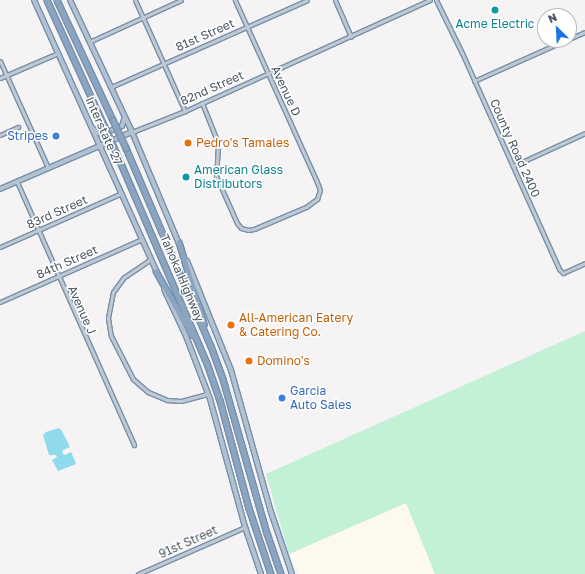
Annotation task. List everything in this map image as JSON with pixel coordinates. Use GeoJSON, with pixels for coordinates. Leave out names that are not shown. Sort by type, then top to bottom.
{"type":"FeatureCollection","features":[{"type":"Feature","properties":{"kind":"highway","name":"Tahoka Highway"},"geometry":{"type":"LineString","coordinates":[[46,0],[104,124],[202,352],[220,400],[249,508],[271,574]]}},
{"type":"Feature","properties":{"kind":"highway","name":"Tahoka Highway"},"geometry":{"type":"LineString","coordinates":[[57,0],[126,148],[211,346],[232,405],[257,498],[282,574]]}},
{"type":"Feature","properties":{"kind":"highway"},"geometry":{"type":"LineString","coordinates":[[179,242],[211,346]]}},
{"type":"Feature","properties":{"kind":"highway"},"geometry":{"type":"LineString","coordinates":[[156,271],[202,352]]}},
{"type":"Feature","properties":{"kind":"main road","name":"Interstate 27"},"geometry":{"type":"LineString","coordinates":[[34,0],[156,271]]}},
{"type":"Feature","properties":{"kind":"main road","name":"Interstate 27"},"geometry":{"type":"LineString","coordinates":[[70,0],[125,115],[179,242]]}},
{"type":"Feature","properties":{"kind":"main road"},"geometry":{"type":"LineString","coordinates":[[92,128],[99,133],[105,133],[122,126],[125,122],[125,115]]}},
{"type":"Feature","properties":{"kind":"main road","name":"82nd Street"},"geometry":{"type":"LineString","coordinates":[[0,189],[132,132]]}},
{"type":"Feature","properties":{"kind":"main road","name":"Tahoka Highway"},"geometry":{"type":"LineString","coordinates":[[179,242],[232,370],[271,512],[292,574]]}},
{"type":"Feature","properties":{"kind":"main road","name":"Tahoka Highway"},"geometry":{"type":"LineString","coordinates":[[156,271],[186,336],[208,394],[245,527],[261,574]]}},
{"type":"Feature","properties":{"kind":"street"},"geometry":{"type":"LineString","coordinates":[[135,0],[185,111]]}},
{"type":"Feature","properties":{"kind":"street"},"geometry":{"type":"LineString","coordinates":[[89,42],[181,0]]}},
{"type":"Feature","properties":{"kind":"street","name":"Avenue D"},"geometry":{"type":"LineString","coordinates":[[202,103],[218,143],[216,176],[239,225],[245,229],[252,230],[312,204],[317,199],[320,190],[235,0]]}},
{"type":"Feature","properties":{"kind":"street","name":"81st Street"},"geometry":{"type":"LineString","coordinates":[[111,87],[306,0]]}},
{"type":"Feature","properties":{"kind":"street"},"geometry":{"type":"LineString","coordinates":[[335,0],[351,37]]}},
{"type":"Feature","properties":{"kind":"street","name":"82nd Street"},"geometry":{"type":"LineString","coordinates":[[132,132],[185,111],[430,0]]}},
{"type":"Feature","properties":{"kind":"street","name":"County Road 2400"},"geometry":{"type":"LineString","coordinates":[[436,0],[453,34],[559,269],[564,272],[585,263]]}},
{"type":"Feature","properties":{"kind":"street"},"geometry":{"type":"LineString","coordinates":[[474,81],[548,48]]}},
{"type":"Feature","properties":{"kind":"street"},"geometry":{"type":"LineString","coordinates":[[0,78],[58,54]]}},
{"type":"Feature","properties":{"kind":"street"},"geometry":{"type":"LineString","coordinates":[[0,61],[48,168]]}},
{"type":"Feature","properties":{"kind":"street"},"geometry":{"type":"LineString","coordinates":[[0,135],[18,126]]}},
{"type":"Feature","properties":{"kind":"street"},"geometry":{"type":"LineString","coordinates":[[513,166],[585,133]]}},
{"type":"Feature","properties":{"kind":"street","name":"Avenue J"},"geometry":{"type":"LineString","coordinates":[[17,182],[134,445]]}},
{"type":"Feature","properties":{"kind":"street","name":"83rd Street"},"geometry":{"type":"LineString","coordinates":[[0,247],[122,193]]}},
{"type":"Feature","properties":{"kind":"street","name":"84th Street"},"geometry":{"type":"LineString","coordinates":[[0,302],[142,239]]}},
{"type":"Feature","properties":{"kind":"street"},"geometry":{"type":"LineString","coordinates":[[151,259],[124,277],[114,292],[108,318],[111,336],[133,379],[148,392],[167,400],[181,401],[208,394]]}},
{"type":"Feature","properties":{"kind":"street","name":"91st Street"},"geometry":{"type":"LineString","coordinates":[[138,574],[245,527]]}},
{"type":"Feature","properties":{"kind":"shaded area"},"geometry":{"type":"Polygon","coordinates":[[[406,503],[435,574],[298,574],[289,554],[406,503]]]}},
{"type":"Feature","properties":{"kind":"green space"},"geometry":{"type":"Polygon","coordinates":[[[585,331],[585,574],[435,574],[406,503],[289,554],[266,474],[585,331]]]}},
{"type":"Feature","properties":{"kind":"water"},"geometry":{"type":"Polygon","coordinates":[[[59,428],[70,447],[63,450],[62,453],[65,455],[71,452],[76,463],[58,471],[52,460],[57,457],[56,455],[49,455],[43,435],[46,432],[59,428]]]}},
{"type":"Feature","properties":{"kind":"place","name":"Acme Electric"},"geometry":{"type":"Point","coordinates":[495,10]}},
{"type":"Feature","properties":{"kind":"place","name":"Stripes"},"geometry":{"type":"Point","coordinates":[56,136]}},
{"type":"Feature","properties":{"kind":"place","name":"Pedro's Tamales"},"geometry":{"type":"Point","coordinates":[188,143]}},
{"type":"Feature","properties":{"kind":"place","name":"American Glass Distributors"},"geometry":{"type":"Point","coordinates":[186,177]}},
{"type":"Feature","properties":{"kind":"place","name":"All-American Eatery & Catering Co."},"geometry":{"type":"Point","coordinates":[231,325]}},
{"type":"Feature","properties":{"kind":"place","name":"Domino's"},"geometry":{"type":"Point","coordinates":[249,361]}},
{"type":"Feature","properties":{"kind":"place","name":"Garcia Auto Sales"},"geometry":{"type":"Point","coordinates":[282,398]}}]}
